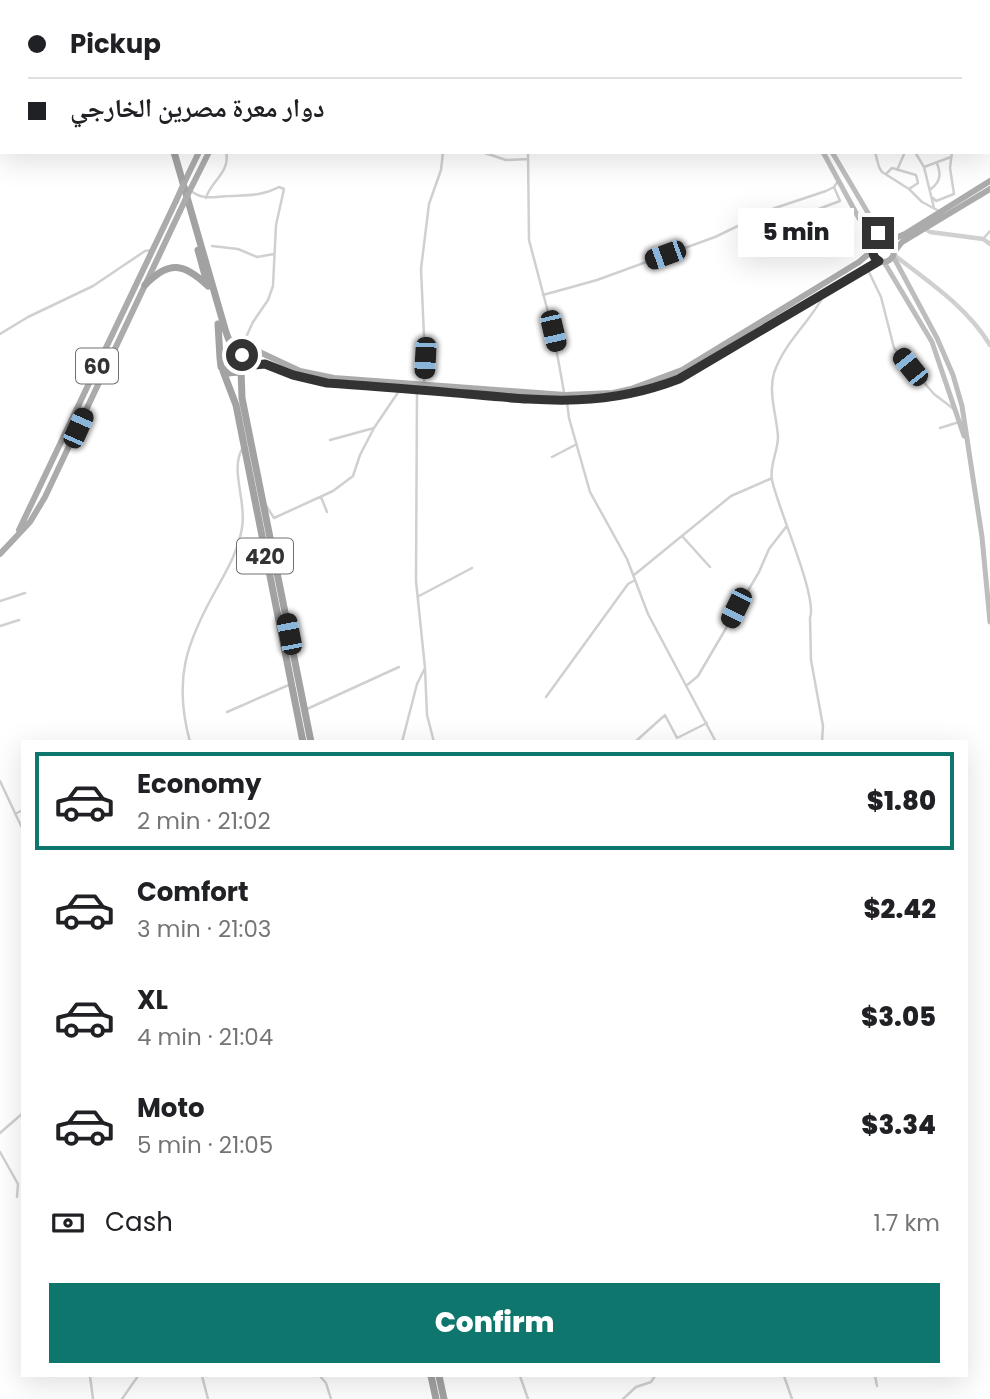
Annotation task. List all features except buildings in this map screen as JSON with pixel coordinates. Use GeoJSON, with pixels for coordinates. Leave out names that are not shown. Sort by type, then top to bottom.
{"type":"FeatureCollection","features":[{"type":"Feature","properties":{"kind":"highway"},"geometry":{"type":"LineString","coordinates":[[172,154],[225,329],[243,357],[242,368],[232,374],[223,371],[220,365],[220,330],[172,154]]}},
{"type":"Feature","properties":{"kind":"highway"},"geometry":{"type":"LineString","coordinates":[[141,284],[160,272],[176,267],[189,270],[208,286]]}},
{"type":"Feature","properties":{"kind":"highway"},"geometry":{"type":"LineString","coordinates":[[220,358],[226,351],[238,349]]}},
{"type":"Feature","properties":{"kind":"highway","name":"420"},"geometry":{"type":"LineString","coordinates":[[242,368],[242,398],[311,740]]}},
{"type":"Feature","properties":{"kind":"highway","name":"420"},"geometry":{"type":"LineString","coordinates":[[223,371],[236,405],[301,740]]}},
{"type":"Feature","properties":{"kind":"highway"},"geometry":{"type":"LineString","coordinates":[[431,1377],[436,1399]]}},
{"type":"Feature","properties":{"kind":"highway"},"geometry":{"type":"LineString","coordinates":[[439,1377],[444,1399]]}},
{"type":"Feature","properties":{"kind":"main road","name":"60"},"geometry":{"type":"LineString","coordinates":[[141,284],[152,250],[199,154]]}},
{"type":"Feature","properties":{"kind":"main road"},"geometry":{"type":"LineString","coordinates":[[189,192],[208,154]]}},
{"type":"Feature","properties":{"kind":"main road"},"geometry":{"type":"LineString","coordinates":[[824,154],[873,248],[874,256],[881,261],[932,342],[968,450]]}},
{"type":"Feature","properties":{"kind":"main road"},"geometry":{"type":"LineString","coordinates":[[833,154],[886,241],[893,246],[893,254],[937,338],[953,375],[962,406],[982,537],[990,622]]}},
{"type":"Feature","properties":{"kind":"main road"},"geometry":{"type":"LineString","coordinates":[[238,349],[253,349],[300,371],[401,388],[566,399],[623,396],[679,379],[826,290],[893,254],[902,242],[923,226],[937,210],[990,181]]}},
{"type":"Feature","properties":{"kind":"main road"},"geometry":{"type":"LineString","coordinates":[[242,368],[265,364],[314,381],[424,384],[566,399],[631,389],[682,370],[859,262],[873,248],[923,226],[990,188]]}},
{"type":"Feature","properties":{"kind":"main road","name":"60"},"geometry":{"type":"LineString","coordinates":[[0,554],[18,531],[30,522],[45,497],[141,284],[189,192]]}},
{"type":"Feature","properties":{"kind":"street"},"geometry":{"type":"LineString","coordinates":[[206,198],[209,190],[222,175],[226,154]]}},
{"type":"Feature","properties":{"kind":"street"},"geometry":{"type":"LineString","coordinates":[[424,384],[421,269],[429,204],[441,170],[443,154]]}},
{"type":"Feature","properties":{"kind":"street"},"geometry":{"type":"LineString","coordinates":[[488,154],[506,160],[528,159]]}},
{"type":"Feature","properties":{"kind":"street"},"geometry":{"type":"LineString","coordinates":[[528,154],[529,240],[558,353],[559,377],[590,492],[634,575],[648,614],[715,740]]}},
{"type":"Feature","properties":{"kind":"street"},"geometry":{"type":"LineString","coordinates":[[875,154],[878,167],[922,202],[937,210]]}},
{"type":"Feature","properties":{"kind":"street"},"geometry":{"type":"LineString","coordinates":[[898,169],[904,154]]}},
{"type":"Feature","properties":{"kind":"street"},"geometry":{"type":"LineString","coordinates":[[916,154],[924,167],[937,210]]}},
{"type":"Feature","properties":{"kind":"street"},"geometry":{"type":"LineString","coordinates":[[924,167],[952,155]]}},
{"type":"Feature","properties":{"kind":"street"},"geometry":{"type":"LineString","coordinates":[[933,198],[936,201],[954,194],[951,179],[952,155]]}},
{"type":"Feature","properties":{"kind":"street"},"geometry":{"type":"LineString","coordinates":[[931,189],[940,173],[937,163]]}},
{"type":"Feature","properties":{"kind":"street"},"geometry":{"type":"LineString","coordinates":[[886,174],[890,168],[916,175],[918,183],[909,189]]}},
{"type":"Feature","properties":{"kind":"street"},"geometry":{"type":"LineString","coordinates":[[543,295],[597,280],[715,237],[775,208],[804,200],[834,187],[838,180]]}},
{"type":"Feature","properties":{"kind":"street"},"geometry":{"type":"LineString","coordinates":[[936,184],[941,189]]}},
{"type":"Feature","properties":{"kind":"street"},"geometry":{"type":"LineString","coordinates":[[189,192],[206,198],[255,196],[283,187],[276,225],[272,291],[238,349]]}},
{"type":"Feature","properties":{"kind":"street"},"geometry":{"type":"LineString","coordinates":[[816,210],[840,201],[834,187]]}},
{"type":"Feature","properties":{"kind":"street"},"geometry":{"type":"LineString","coordinates":[[923,226],[930,232],[983,239],[990,244]]}},
{"type":"Feature","properties":{"kind":"street"},"geometry":{"type":"LineString","coordinates":[[983,239],[990,231]]}},
{"type":"Feature","properties":{"kind":"street"},"geometry":{"type":"LineString","coordinates":[[212,246],[238,249],[257,257],[274,254]]}},
{"type":"Feature","properties":{"kind":"street"},"geometry":{"type":"LineString","coordinates":[[0,334],[27,317],[93,286],[145,251],[152,250]]}},
{"type":"Feature","properties":{"kind":"street"},"geometry":{"type":"LineString","coordinates":[[893,254],[956,304],[976,324],[990,345]]}},
{"type":"Feature","properties":{"kind":"street"},"geometry":{"type":"LineString","coordinates":[[866,267],[881,297],[894,348],[934,394],[955,410]]}},
{"type":"Feature","properties":{"kind":"street"},"geometry":{"type":"LineString","coordinates":[[822,740],[823,726],[811,660],[810,618],[813,612],[772,478],[778,441],[773,376],[784,350],[826,290]]}},
{"type":"Feature","properties":{"kind":"street"},"geometry":{"type":"LineString","coordinates":[[262,502],[274,518],[321,497],[354,476],[360,456],[374,428],[401,388]]}},
{"type":"Feature","properties":{"kind":"street"},"geometry":{"type":"LineString","coordinates":[[418,390],[416,552],[427,715],[433,740]]}},
{"type":"Feature","properties":{"kind":"street"},"geometry":{"type":"LineString","coordinates":[[940,428],[959,422]]}},
{"type":"Feature","properties":{"kind":"street"},"geometry":{"type":"LineString","coordinates":[[330,440],[374,428]]}},
{"type":"Feature","properties":{"kind":"street"},"geometry":{"type":"LineString","coordinates":[[552,457],[577,444]]}},
{"type":"Feature","properties":{"kind":"street"},"geometry":{"type":"LineString","coordinates":[[190,740],[181,701],[183,675],[189,643],[238,548],[243,525],[243,508],[237,469],[239,455],[244,446]]}},
{"type":"Feature","properties":{"kind":"street"},"geometry":{"type":"LineString","coordinates":[[634,575],[731,496],[772,478]]}},
{"type":"Feature","properties":{"kind":"street"},"geometry":{"type":"LineString","coordinates":[[321,497],[327,512]]}},
{"type":"Feature","properties":{"kind":"street"},"geometry":{"type":"LineString","coordinates":[[686,685],[698,676],[759,572],[769,549],[787,526]]}},
{"type":"Feature","properties":{"kind":"street"},"geometry":{"type":"LineString","coordinates":[[682,536],[710,567]]}},
{"type":"Feature","properties":{"kind":"street"},"geometry":{"type":"LineString","coordinates":[[418,597],[472,568]]}},
{"type":"Feature","properties":{"kind":"street"},"geometry":{"type":"LineString","coordinates":[[546,697],[628,584],[635,580]]}},
{"type":"Feature","properties":{"kind":"street"},"geometry":{"type":"LineString","coordinates":[[0,601],[25,593]]}},
{"type":"Feature","properties":{"kind":"street"},"geometry":{"type":"LineString","coordinates":[[0,626],[19,620]]}},
{"type":"Feature","properties":{"kind":"street"},"geometry":{"type":"LineString","coordinates":[[304,710],[399,667]]}},
{"type":"Feature","properties":{"kind":"street"},"geometry":{"type":"LineString","coordinates":[[403,740],[417,684],[425,668]]}},
{"type":"Feature","properties":{"kind":"street"},"geometry":{"type":"LineString","coordinates":[[228,712],[291,684]]}},
{"type":"Feature","properties":{"kind":"street"},"geometry":{"type":"LineString","coordinates":[[637,740],[665,715],[677,738],[707,723]]}},
{"type":"Feature","properties":{"kind":"street"},"geometry":{"type":"LineString","coordinates":[[0,781],[21,826]]}},
{"type":"Feature","properties":{"kind":"street"},"geometry":{"type":"LineString","coordinates":[[15,814],[21,811]]}},
{"type":"Feature","properties":{"kind":"street"},"geometry":{"type":"LineString","coordinates":[[0,1133],[21,1115]]}},
{"type":"Feature","properties":{"kind":"street"},"geometry":{"type":"LineString","coordinates":[[0,1152],[18,1184],[17,1197]]}},
{"type":"Feature","properties":{"kind":"street"},"geometry":{"type":"LineString","coordinates":[[90,1377],[93,1399]]}},
{"type":"Feature","properties":{"kind":"street"},"geometry":{"type":"LineString","coordinates":[[122,1399],[137,1377]]}},
{"type":"Feature","properties":{"kind":"street"},"geometry":{"type":"LineString","coordinates":[[202,1377],[208,1399]]}},
{"type":"Feature","properties":{"kind":"street"},"geometry":{"type":"LineString","coordinates":[[321,1377],[326,1382],[331,1399]]}},
{"type":"Feature","properties":{"kind":"street"},"geometry":{"type":"LineString","coordinates":[[520,1377],[528,1399]]}},
{"type":"Feature","properties":{"kind":"street"},"geometry":{"type":"LineString","coordinates":[[623,1399],[636,1387],[651,1382],[654,1377]]}},
{"type":"Feature","properties":{"kind":"street"},"geometry":{"type":"LineString","coordinates":[[784,1377],[792,1399]]}},
{"type":"Feature","properties":{"kind":"street"},"geometry":{"type":"LineString","coordinates":[[875,1377],[877,1386]]}},
{"type":"Feature","properties":{"kind":"route"},"geometry":{"type":"LineString","coordinates":[[242,355],[243,366],[265,364],[293,375],[327,383],[567,402],[615,398],[679,379],[879,261],[873,250],[876,243],[884,240],[878,233]]}}]}
